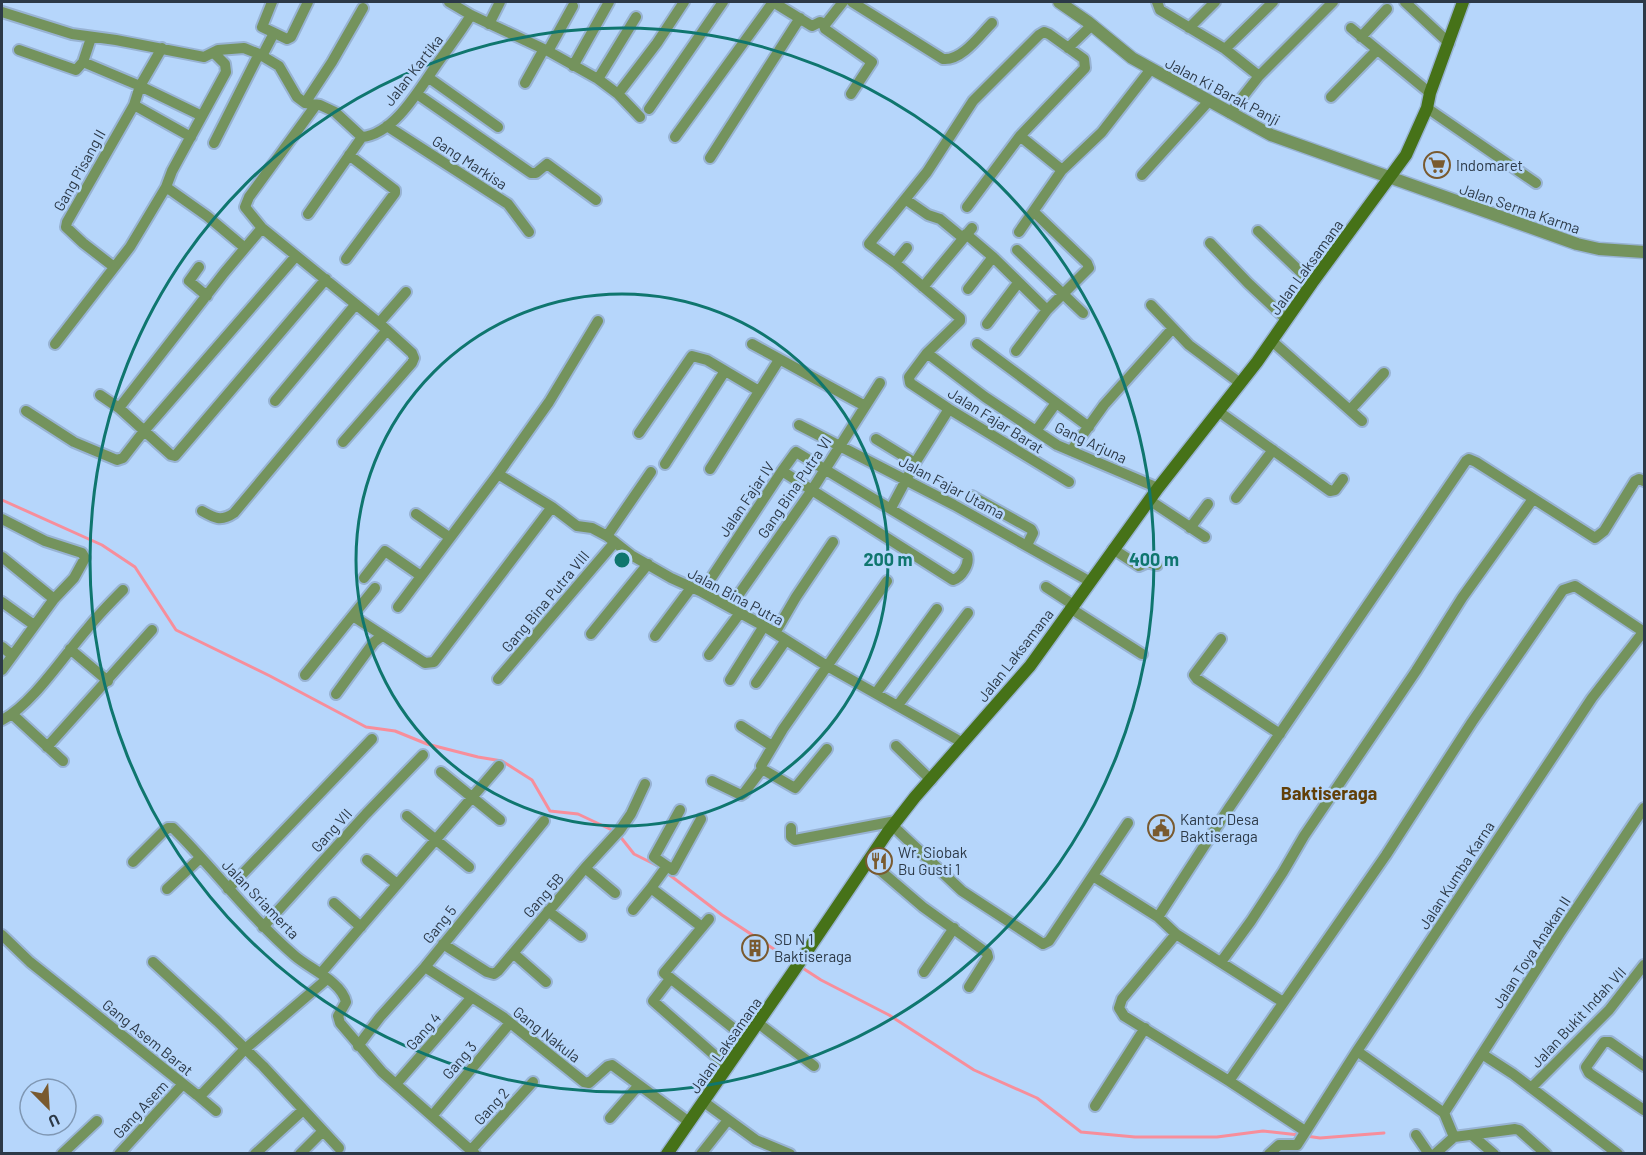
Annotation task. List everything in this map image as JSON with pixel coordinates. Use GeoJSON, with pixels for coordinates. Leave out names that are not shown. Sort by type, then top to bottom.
{"type":"FeatureCollection","features":[{"type":"Feature","properties":{"kind":"main road","name":"Jalan Laksamana"},"geometry":{"type":"LineString","coordinates":[[667,1154],[794,972],[868,860],[931,780],[1030,666],[1089,581],[1272,340],[1406,155],[1427,108],[1430,93],[1463,2]]}},
{"type":"Feature","properties":{"kind":"street"},"geometry":{"type":"LineString","coordinates":[[2,6],[3,2]]}},
{"type":"Feature","properties":{"kind":"street"},"geometry":{"type":"LineString","coordinates":[[272,2],[262,27],[289,39],[308,2]]}},
{"type":"Feature","properties":{"kind":"street"},"geometry":{"type":"LineString","coordinates":[[449,2],[489,24],[546,50],[598,79],[618,94],[640,117]]}},
{"type":"Feature","properties":{"kind":"street"},"geometry":{"type":"LineString","coordinates":[[489,24],[500,2]]}},
{"type":"Feature","properties":{"kind":"street"},"geometry":{"type":"LineString","coordinates":[[573,66],[609,2]]}},
{"type":"Feature","properties":{"kind":"street"},"geometry":{"type":"LineString","coordinates":[[618,94],[657,43],[684,2]]}},
{"type":"Feature","properties":{"kind":"street"},"geometry":{"type":"LineString","coordinates":[[650,109],[723,2]]}},
{"type":"Feature","properties":{"kind":"street"},"geometry":{"type":"LineString","coordinates":[[675,137],[773,2],[812,26],[820,22],[825,24]]}},
{"type":"Feature","properties":{"kind":"street"},"geometry":{"type":"LineString","coordinates":[[843,2],[825,24],[825,29],[872,62],[851,94]]}},
{"type":"Feature","properties":{"kind":"street"},"geometry":{"type":"LineString","coordinates":[[852,2],[944,59],[954,59],[961,54],[992,23]]}},
{"type":"Feature","properties":{"kind":"street","name":"Jalan Ki Barak Panji"},"geometry":{"type":"LineString","coordinates":[[1059,2],[1092,25],[1132,58],[1271,135],[1390,176]]}},
{"type":"Feature","properties":{"kind":"street"},"geometry":{"type":"LineString","coordinates":[[1157,2],[1160,10],[1225,49],[1259,76]]}},
{"type":"Feature","properties":{"kind":"street"},"geometry":{"type":"LineString","coordinates":[[1189,28],[1215,2]]}},
{"type":"Feature","properties":{"kind":"street"},"geometry":{"type":"LineString","coordinates":[[1225,49],[1273,2]]}},
{"type":"Feature","properties":{"kind":"street"},"geometry":{"type":"LineString","coordinates":[[1230,113],[1259,76],[1333,2]]}},
{"type":"Feature","properties":{"kind":"street"},"geometry":{"type":"LineString","coordinates":[[1405,2],[1449,43]]}},
{"type":"Feature","properties":{"kind":"street"},"geometry":{"type":"LineString","coordinates":[[525,83],[573,6]]}},
{"type":"Feature","properties":{"kind":"street"},"geometry":{"type":"LineString","coordinates":[[343,442],[412,363],[414,358],[412,353],[383,326],[262,228],[246,211],[246,203],[310,104],[363,8]]}},
{"type":"Feature","properties":{"kind":"street"},"geometry":{"type":"LineString","coordinates":[[1361,37],[1388,9]]}},
{"type":"Feature","properties":{"kind":"street"},"geometry":{"type":"LineString","coordinates":[[2,12],[72,34],[91,38],[116,39],[204,57],[216,52],[244,48],[279,66],[297,97],[335,112],[362,137],[308,214]]}},
{"type":"Feature","properties":{"kind":"street","name":"Jalan Kartika"},"geometry":{"type":"LineString","coordinates":[[362,137],[374,135],[387,126],[417,94],[471,15]]}},
{"type":"Feature","properties":{"kind":"street"},"geometry":{"type":"LineString","coordinates":[[598,79],[636,16]]}},
{"type":"Feature","properties":{"kind":"street"},"geometry":{"type":"LineString","coordinates":[[710,158],[800,18]]}},
{"type":"Feature","properties":{"kind":"street"},"geometry":{"type":"LineString","coordinates":[[1068,48],[1092,25]]}},
{"type":"Feature","properties":{"kind":"street"},"geometry":{"type":"LineString","coordinates":[[1351,28],[1376,51],[1430,93]]}},
{"type":"Feature","properties":{"kind":"street"},"geometry":{"type":"LineString","coordinates":[[967,207],[1020,136],[1085,68],[1084,59],[1049,34],[1044,32],[1039,35],[973,101],[927,171],[870,244],[958,315],[960,320],[927,353],[1036,431]]}},
{"type":"Feature","properties":{"kind":"street"},"geometry":{"type":"LineString","coordinates":[[214,143],[274,33]]}},
{"type":"Feature","properties":{"kind":"street"},"geometry":{"type":"LineString","coordinates":[[19,50],[76,70],[82,62],[91,38]]}},
{"type":"Feature","properties":{"kind":"street"},"geometry":{"type":"LineString","coordinates":[[162,48],[141,86],[134,105],[191,138]]}},
{"type":"Feature","properties":{"kind":"street"},"geometry":{"type":"LineString","coordinates":[[1331,97],[1376,51]]}},
{"type":"Feature","properties":{"kind":"street"},"geometry":{"type":"LineString","coordinates":[[55,344],[130,247],[166,187],[172,171],[226,72],[225,64],[216,52]]}},
{"type":"Feature","properties":{"kind":"street"},"geometry":{"type":"LineString","coordinates":[[82,62],[141,86],[202,116]]}},
{"type":"Feature","properties":{"kind":"street"},"geometry":{"type":"LineString","coordinates":[[1019,232],[1062,170],[1102,132],[1150,69]]}},
{"type":"Feature","properties":{"kind":"street"},"geometry":{"type":"LineString","coordinates":[[429,78],[498,127]]}},
{"type":"Feature","properties":{"kind":"street"},"geometry":{"type":"LineString","coordinates":[[417,94],[531,173],[536,173],[547,164],[596,200]]}},
{"type":"Feature","properties":{"kind":"street"},"geometry":{"type":"LineString","coordinates":[[1142,175],[1209,101]]}},
{"type":"Feature","properties":{"kind":"street","name":"Gang Pisang II"},"geometry":{"type":"LineString","coordinates":[[114,267],[74,236],[66,225],[134,105]]}},
{"type":"Feature","properties":{"kind":"street"},"geometry":{"type":"LineString","coordinates":[[1427,108],[1536,183]]}},
{"type":"Feature","properties":{"kind":"street","name":"Gang Markisa"},"geometry":{"type":"LineString","coordinates":[[387,126],[508,204],[529,232]]}},
{"type":"Feature","properties":{"kind":"street"},"geometry":{"type":"LineString","coordinates":[[1020,136],[1062,170]]}},
{"type":"Feature","properties":{"kind":"street"},"geometry":{"type":"LineString","coordinates":[[346,259],[395,193],[349,155]]}},
{"type":"Feature","properties":{"kind":"street","name":"Jalan Serma Karma"},"geometry":{"type":"LineString","coordinates":[[1390,176],[1445,198],[1577,244],[1616,251],[1644,252]]}},
{"type":"Feature","properties":{"kind":"street"},"geometry":{"type":"LineString","coordinates":[[166,187],[207,216],[245,248]]}},
{"type":"Feature","properties":{"kind":"street"},"geometry":{"type":"LineString","coordinates":[[905,199],[928,215],[967,233],[1047,310]]}},
{"type":"Feature","properties":{"kind":"street"},"geometry":{"type":"LineString","coordinates":[[1016,351],[1047,310],[1064,295],[1089,266],[1034,212]]}},
{"type":"Feature","properties":{"kind":"street"},"geometry":{"type":"LineString","coordinates":[[118,408],[262,228]]}},
{"type":"Feature","properties":{"kind":"street"},"geometry":{"type":"LineString","coordinates":[[1258,231],[1312,283]]}},
{"type":"Feature","properties":{"kind":"street"},"geometry":{"type":"LineString","coordinates":[[923,287],[967,233]]}},
{"type":"Feature","properties":{"kind":"street"},"geometry":{"type":"LineString","coordinates":[[1210,243],[1286,319]]}},
{"type":"Feature","properties":{"kind":"street"},"geometry":{"type":"LineString","coordinates":[[895,263],[907,248]]}},
{"type":"Feature","properties":{"kind":"street"},"geometry":{"type":"LineString","coordinates":[[1017,250],[1083,313]]}},
{"type":"Feature","properties":{"kind":"street"},"geometry":{"type":"LineString","coordinates":[[26,411],[74,442],[117,460],[123,458],[296,256]]}},
{"type":"Feature","properties":{"kind":"street"},"geometry":{"type":"LineString","coordinates":[[968,289],[993,257]]}},
{"type":"Feature","properties":{"kind":"street"},"geometry":{"type":"LineString","coordinates":[[199,267],[189,281],[207,296]]}},
{"type":"Feature","properties":{"kind":"street"},"geometry":{"type":"LineString","coordinates":[[100,395],[171,455],[179,453],[326,279]]}},
{"type":"Feature","properties":{"kind":"street"},"geometry":{"type":"LineString","coordinates":[[987,324],[1018,282]]}},
{"type":"Feature","properties":{"kind":"street"},"geometry":{"type":"LineString","coordinates":[[202,511],[222,520],[234,513],[383,326],[406,292]]}},
{"type":"Feature","properties":{"kind":"street"},"geometry":{"type":"LineString","coordinates":[[275,400],[356,304]]}},
{"type":"Feature","properties":{"kind":"street"},"geometry":{"type":"LineString","coordinates":[[1151,304],[1189,345],[1240,383]]}},
{"type":"Feature","properties":{"kind":"street"},"geometry":{"type":"LineString","coordinates":[[398,607],[549,402],[598,321]]}},
{"type":"Feature","properties":{"kind":"street"},"geometry":{"type":"LineString","coordinates":[[1071,452],[1104,405],[1173,328]]}},
{"type":"Feature","properties":{"kind":"street"},"geometry":{"type":"LineString","coordinates":[[1272,340],[1362,421]]}},
{"type":"Feature","properties":{"kind":"street"},"geometry":{"type":"LineString","coordinates":[[752,344],[866,406]]}},
{"type":"Feature","properties":{"kind":"street","name":"Gang Arjuna"},"geometry":{"type":"LineString","coordinates":[[976,344],[1056,403],[1036,431],[1071,452],[1158,488]]}},
{"type":"Feature","properties":{"kind":"street","name":"Jalan Fajar Barat"},"geometry":{"type":"LineString","coordinates":[[927,353],[909,377],[909,381],[949,409],[1069,482]]}},
{"type":"Feature","properties":{"kind":"street"},"geometry":{"type":"LineString","coordinates":[[639,433],[689,358],[694,355],[725,370],[759,391]]}},
{"type":"Feature","properties":{"kind":"street"},"geometry":{"type":"LineString","coordinates":[[710,469],[779,360]]}},
{"type":"Feature","properties":{"kind":"street"},"geometry":{"type":"LineString","coordinates":[[665,464],[725,370]]}},
{"type":"Feature","properties":{"kind":"street"},"geometry":{"type":"LineString","coordinates":[[1350,410],[1384,373]]}},
{"type":"Feature","properties":{"kind":"street","name":"Gang Bina Putra VI"},"geometry":{"type":"LineString","coordinates":[[730,607],[812,490],[880,383]]}},
{"type":"Feature","properties":{"kind":"street"},"geometry":{"type":"LineString","coordinates":[[1056,403],[1089,427]]}},
{"type":"Feature","properties":{"kind":"street"},"geometry":{"type":"LineString","coordinates":[[891,508],[915,463],[949,409]]}},
{"type":"Feature","properties":{"kind":"street"},"geometry":{"type":"LineString","coordinates":[[1218,411],[1330,491],[1335,490],[1343,479]]}},
{"type":"Feature","properties":{"kind":"street","name":"Jalan Fajar Utama"},"geometry":{"type":"LineString","coordinates":[[799,425],[907,480],[1089,581]]}},
{"type":"Feature","properties":{"kind":"street"},"geometry":{"type":"LineString","coordinates":[[876,439],[915,463]]}},
{"type":"Feature","properties":{"kind":"street"},"geometry":{"type":"LineString","coordinates":[[1236,498],[1273,450]]}},
{"type":"Feature","properties":{"kind":"street","name":"Jalan Fajar IV"},"geometry":{"type":"LineString","coordinates":[[702,592],[796,452],[826,469]]}},
{"type":"Feature","properties":{"kind":"street"},"geometry":{"type":"LineString","coordinates":[[1158,917],[1466,461],[1469,459],[1476,462],[1595,538],[1604,531],[1635,481],[1639,479],[1644,482]]}},
{"type":"Feature","properties":{"kind":"street"},"geometry":{"type":"LineString","coordinates":[[782,471],[953,580],[958,578],[968,564],[967,555],[826,469]]}},
{"type":"Feature","properties":{"kind":"street","name":"Gang Bina Putra VIII"},"geometry":{"type":"LineString","coordinates":[[498,679],[611,539],[651,472]]}},
{"type":"Feature","properties":{"kind":"street","name":"Jalan Bina Putra"},"geometry":{"type":"LineString","coordinates":[[498,474],[577,525],[592,528],[648,564],[764,626],[827,666],[963,743]]}},
{"type":"Feature","properties":{"kind":"street"},"geometry":{"type":"LineString","coordinates":[[972,496],[1031,529],[1033,533],[1027,545]]}},
{"type":"Feature","properties":{"kind":"street"},"geometry":{"type":"LineString","coordinates":[[1221,962],[1251,921],[1304,836],[1416,671],[1462,598],[1533,499]]}},
{"type":"Feature","properties":{"kind":"street"},"geometry":{"type":"LineString","coordinates":[[1149,500],[1204,537]]}},
{"type":"Feature","properties":{"kind":"street"},"geometry":{"type":"LineString","coordinates":[[1190,528],[1208,504]]}},
{"type":"Feature","properties":{"kind":"street"},"geometry":{"type":"LineString","coordinates":[[353,616],[426,663],[434,662],[552,507]]}},
{"type":"Feature","properties":{"kind":"street"},"geometry":{"type":"LineString","coordinates":[[416,514],[449,537]]}},
{"type":"Feature","properties":{"kind":"street"},"geometry":{"type":"LineString","coordinates":[[2,519],[45,541],[71,548],[84,555],[85,562],[54,599],[2,670]]}},
{"type":"Feature","properties":{"kind":"street"},"geometry":{"type":"LineString","coordinates":[[775,633],[833,542]]}},
{"type":"Feature","properties":{"kind":"street"},"geometry":{"type":"LineString","coordinates":[[1113,549],[1139,567],[1148,562],[1157,565]]}},
{"type":"Feature","properties":{"kind":"street"},"geometry":{"type":"LineString","coordinates":[[364,578],[386,551],[421,576]]}},
{"type":"Feature","properties":{"kind":"street"},"geometry":{"type":"LineString","coordinates":[[2,557],[54,599]]}},
{"type":"Feature","properties":{"kind":"street"},"geometry":{"type":"LineString","coordinates":[[591,634],[648,564]]}},
{"type":"Feature","properties":{"kind":"street"},"geometry":{"type":"LineString","coordinates":[[712,781],[741,795],[744,793],[762,769],[761,766],[772,746],[887,581]]}},
{"type":"Feature","properties":{"kind":"street"},"geometry":{"type":"LineString","coordinates":[[1229,1081],[1386,855],[1472,722],[1563,590],[1575,586],[1644,631]]}},
{"type":"Feature","properties":{"kind":"street"},"geometry":{"type":"LineString","coordinates":[[1046,587],[1142,654]]}},
{"type":"Feature","properties":{"kind":"street"},"geometry":{"type":"LineString","coordinates":[[305,675],[375,588]]}},
{"type":"Feature","properties":{"kind":"street"},"geometry":{"type":"LineString","coordinates":[[655,636],[691,588]]}},
{"type":"Feature","properties":{"kind":"street"},"geometry":{"type":"LineString","coordinates":[[2,720],[12,714],[34,692],[123,590]]}},
{"type":"Feature","properties":{"kind":"street"},"geometry":{"type":"LineString","coordinates":[[2,602],[34,626]]}},
{"type":"Feature","properties":{"kind":"street"},"geometry":{"type":"LineString","coordinates":[[876,693],[937,609]]}},
{"type":"Feature","properties":{"kind":"street"},"geometry":{"type":"LineString","coordinates":[[709,655],[741,613]]}},
{"type":"Feature","properties":{"kind":"street"},"geometry":{"type":"LineString","coordinates":[[898,705],[968,613]]}},
{"type":"Feature","properties":{"kind":"street"},"geometry":{"type":"LineString","coordinates":[[730,680],[764,626]]}},
{"type":"Feature","properties":{"kind":"street"},"geometry":{"type":"LineString","coordinates":[[47,747],[152,630]]}},
{"type":"Feature","properties":{"kind":"street","name":"Jalan Kumba Karna"},"geometry":{"type":"LineString","coordinates":[[1302,1140],[1357,1051],[1592,698],[1644,631]]}},
{"type":"Feature","properties":{"kind":"street"},"geometry":{"type":"LineString","coordinates":[[336,694],[374,642],[382,636]]}},
{"type":"Feature","properties":{"kind":"street"},"geometry":{"type":"LineString","coordinates":[[1221,639],[1194,673],[1196,678],[1254,719],[1280,734]]}},
{"type":"Feature","properties":{"kind":"street"},"geometry":{"type":"LineString","coordinates":[[756,683],[786,640]]}},
{"type":"Feature","properties":{"kind":"street"},"geometry":{"type":"LineString","coordinates":[[2,647],[12,655]]}},
{"type":"Feature","properties":{"kind":"street"},"geometry":{"type":"LineString","coordinates":[[70,649],[108,681]]}},
{"type":"Feature","properties":{"kind":"street"},"geometry":{"type":"LineString","coordinates":[[12,714],[63,761]]}},
{"type":"Feature","properties":{"kind":"street"},"geometry":{"type":"LineString","coordinates":[[741,726],[772,746]]}},
{"type":"Feature","properties":{"kind":"street"},"geometry":{"type":"LineString","coordinates":[[228,889],[372,739]]}},
{"type":"Feature","properties":{"kind":"street"},"geometry":{"type":"LineString","coordinates":[[896,746],[931,780]]}},
{"type":"Feature","properties":{"kind":"street"},"geometry":{"type":"LineString","coordinates":[[762,769],[795,788],[827,749]]}},
{"type":"Feature","properties":{"kind":"street","name":"Gang VII"},"geometry":{"type":"LineString","coordinates":[[263,927],[423,755]]}},
{"type":"Feature","properties":{"kind":"street","name":"Gang Asem Barat"},"geometry":{"type":"LineString","coordinates":[[2,935],[30,962],[183,1084],[197,1095],[203,1093],[245,1049],[324,976],[361,927],[499,766]]}},
{"type":"Feature","properties":{"kind":"street"},"geometry":{"type":"LineString","coordinates":[[441,772],[500,820]]}},
{"type":"Feature","properties":{"kind":"street","name":"Gang 5B"},"geometry":{"type":"LineString","coordinates":[[443,944],[494,974],[617,833],[631,814],[645,784]]}},
{"type":"Feature","properties":{"kind":"street","name":"Jalan Toya Anakan II"},"geometry":{"type":"LineString","coordinates":[[1444,1113],[1644,808]]}},
{"type":"Feature","properties":{"kind":"street"},"geometry":{"type":"LineString","coordinates":[[680,810],[654,857],[673,870],[701,819]]}},
{"type":"Feature","properties":{"kind":"street"},"geometry":{"type":"LineString","coordinates":[[407,816],[469,867]]}},
{"type":"Feature","properties":{"kind":"street","name":"Gang 5"},"geometry":{"type":"LineString","coordinates":[[358,1046],[544,821]]}},
{"type":"Feature","properties":{"kind":"street"},"geometry":{"type":"LineString","coordinates":[[791,828],[791,837],[795,840],[895,824],[962,891],[1040,944],[1049,941],[1128,823]]}},
{"type":"Feature","properties":{"kind":"street","name":"Jalan Sriamerta"},"geometry":{"type":"LineString","coordinates":[[133,862],[164,831],[171,827],[194,849],[263,927],[301,962],[324,976],[345,998],[346,1002],[338,1016],[339,1023],[358,1046],[396,1084],[473,1152]]}},
{"type":"Feature","properties":{"kind":"street"},"geometry":{"type":"LineString","coordinates":[[167,890],[200,858]]}},
{"type":"Feature","properties":{"kind":"street"},"geometry":{"type":"LineString","coordinates":[[367,860],[397,884]]}},
{"type":"Feature","properties":{"kind":"street"},"geometry":{"type":"LineString","coordinates":[[868,860],[923,907],[988,954],[969,987]]}},
{"type":"Feature","properties":{"kind":"street"},"geometry":{"type":"LineString","coordinates":[[633,910],[667,866]]}},
{"type":"Feature","properties":{"kind":"street"},"geometry":{"type":"LineString","coordinates":[[585,868],[615,893]]}},
{"type":"Feature","properties":{"kind":"street"},"geometry":{"type":"LineString","coordinates":[[1093,876],[1158,917],[1176,934],[1283,1002]]}},
{"type":"Feature","properties":{"kind":"street"},"geometry":{"type":"LineString","coordinates":[[651,888],[706,923],[665,970],[665,974],[747,1039]]}},
{"type":"Feature","properties":{"kind":"street"},"geometry":{"type":"LineString","coordinates":[[334,903],[361,927]]}},
{"type":"Feature","properties":{"kind":"street"},"geometry":{"type":"LineString","coordinates":[[549,911],[581,936]]}},
{"type":"Feature","properties":{"kind":"street"},"geometry":{"type":"LineString","coordinates":[[924,972],[954,928]]}},
{"type":"Feature","properties":{"kind":"street"},"geometry":{"type":"LineString","coordinates":[[1176,934],[1119,1008],[1124,1016],[1229,1081],[1302,1140]]}},
{"type":"Feature","properties":{"kind":"street"},"geometry":{"type":"LineString","coordinates":[[513,953],[546,981]]}},
{"type":"Feature","properties":{"kind":"street"},"geometry":{"type":"LineString","coordinates":[[153,962],[245,1049],[339,1148]]}},
{"type":"Feature","properties":{"kind":"street","name":"Jalan Bukit Indah VII"},"geometry":{"type":"LineString","coordinates":[[1531,1088],[1609,1010],[1644,965]]}},
{"type":"Feature","properties":{"kind":"street","name":"Gang Nakula"},"geometry":{"type":"LineString","coordinates":[[425,967],[510,1023],[584,1082],[589,1083],[610,1065],[616,1067],[688,1122]]}},
{"type":"Feature","properties":{"kind":"street"},"geometry":{"type":"LineString","coordinates":[[670,979],[653,1001],[728,1067]]}},
{"type":"Feature","properties":{"kind":"street","name":"Gang 4"},"geometry":{"type":"LineString","coordinates":[[396,1084],[472,997]]}},
{"type":"Feature","properties":{"kind":"street","name":"Gang 3"},"geometry":{"type":"LineString","coordinates":[[432,1116],[510,1023]]}},
{"type":"Feature","properties":{"kind":"street"},"geometry":{"type":"LineString","coordinates":[[758,1023],[814,1066]]}},
{"type":"Feature","properties":{"kind":"street"},"geometry":{"type":"LineString","coordinates":[[1095,1106],[1145,1028]]}},
{"type":"Feature","properties":{"kind":"street"},"geometry":{"type":"LineString","coordinates":[[1644,1066],[1607,1041],[1586,1067],[1589,1073],[1644,1110]]}},
{"type":"Feature","properties":{"kind":"street"},"geometry":{"type":"LineString","coordinates":[[1357,1051],[1444,1113],[1454,1137]]}},
{"type":"Feature","properties":{"kind":"street"},"geometry":{"type":"LineString","coordinates":[[1482,1054],[1513,1074],[1618,1153]]}},
{"type":"Feature","properties":{"kind":"street","name":"Gang 2"},"geometry":{"type":"LineString","coordinates":[[473,1152],[533,1082]]}},
{"type":"Feature","properties":{"kind":"street","name":"Gang Asem"},"geometry":{"type":"LineString","coordinates":[[119,1154],[183,1084]]}},
{"type":"Feature","properties":{"kind":"street"},"geometry":{"type":"LineString","coordinates":[[610,1119],[639,1085]]}},
{"type":"Feature","properties":{"kind":"street"},"geometry":{"type":"LineString","coordinates":[[197,1095],[216,1110]]}},
{"type":"Feature","properties":{"kind":"street"},"geometry":{"type":"LineString","coordinates":[[704,1102],[756,1140],[789,1153]]}},
{"type":"Feature","properties":{"kind":"street"},"geometry":{"type":"LineString","coordinates":[[255,1154],[303,1110]]}},
{"type":"Feature","properties":{"kind":"street"},"geometry":{"type":"LineString","coordinates":[[702,1154],[728,1120]]}},
{"type":"Feature","properties":{"kind":"street"},"geometry":{"type":"LineString","coordinates":[[62,1154],[97,1122]]}},
{"type":"Feature","properties":{"kind":"street"},"geometry":{"type":"LineString","coordinates":[[1435,1154],[1454,1137],[1517,1129],[1546,1154]]}},
{"type":"Feature","properties":{"kind":"street"},"geometry":{"type":"LineString","coordinates":[[300,1154],[322,1131]]}},
{"type":"Feature","properties":{"kind":"street"},"geometry":{"type":"LineString","coordinates":[[1416,1135],[1429,1154]]}},
{"type":"Feature","properties":{"kind":"street"},"geometry":{"type":"LineString","coordinates":[[1473,1136],[1494,1154]]}},
{"type":"Feature","properties":{"kind":"street"},"geometry":{"type":"LineString","coordinates":[[1269,1154],[1279,1145],[1302,1140]]}},
{"type":"Feature","properties":{"kind":"waterway"},"geometry":{"type":"LineString","coordinates":[[2,500],[102,545],[135,567],[176,630],[366,727],[395,731],[427,744],[502,761],[532,780],[550,811],[578,814],[614,831]]}},
{"type":"Feature","properties":{"kind":"waterway"},"geometry":{"type":"LineString","coordinates":[[619,835],[634,854],[660,867]]}},
{"type":"Feature","properties":{"kind":"waterway"},"geometry":{"type":"LineString","coordinates":[[667,873],[722,915],[795,963]]}},
{"type":"Feature","properties":{"kind":"waterway"},"geometry":{"type":"LineString","coordinates":[[801,967],[821,980],[889,1015],[974,1070],[1037,1098],[1081,1132],[1135,1137],[1217,1137],[1263,1131],[1299,1135]]}},
{"type":"Feature","properties":{"kind":"waterway"},"geometry":{"type":"LineString","coordinates":[[1306,1136],[1320,1138],[1384,1133]]}},
{"type":"Feature","properties":{"kind":"place","name":"Indomaret"},"geometry":{"type":"Point","coordinates":[1437,165]}},
{"type":"Feature","properties":{"kind":"place","name":"Kantor Desa Baktiseraga"},"geometry":{"type":"Point","coordinates":[1161,828]}},
{"type":"Feature","properties":{"kind":"place","name":"Wr. Siobak Bu Gusti 1"},"geometry":{"type":"Point","coordinates":[879,861]}},
{"type":"Feature","properties":{"kind":"place","name":"SD N 1 Baktiseraga"},"geometry":{"type":"Point","coordinates":[755,948]}},
{"type":"Feature","properties":{"kind":"district","name":"Baktiseraga"},"geometry":{"type":"Point","coordinates":[1329,793]}}]}
